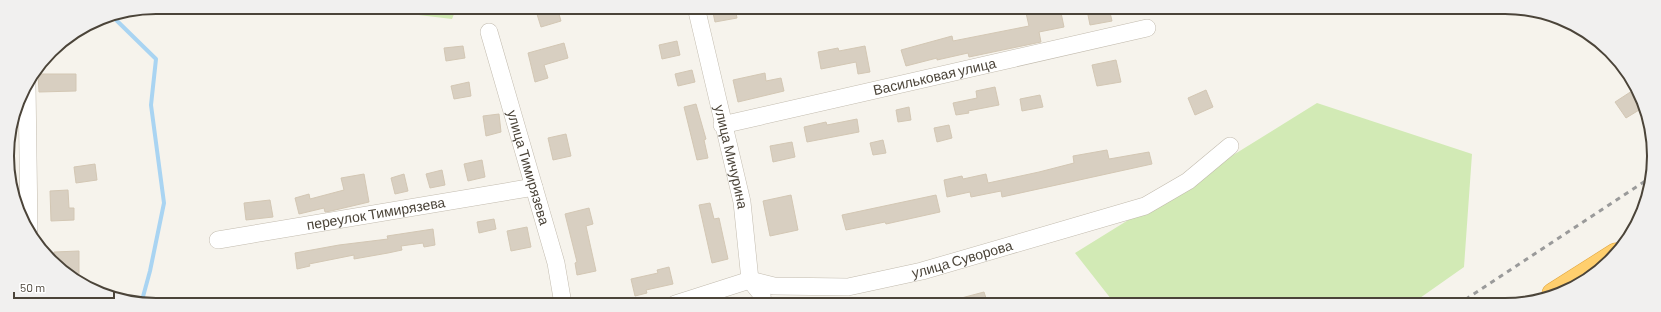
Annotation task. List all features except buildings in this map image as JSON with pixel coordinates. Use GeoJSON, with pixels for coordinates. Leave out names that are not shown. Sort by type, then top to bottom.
{"type":"FeatureCollection","features":[{"type":"Feature","properties":{"kind":"street","name":"улица Мичурина"},"geometry":{"type":"LineString","coordinates":[[697,14],[722,125],[742,202],[750,280]]}},
{"type":"Feature","properties":{"kind":"street","name":"Васильковая улица"},"geometry":{"type":"LineString","coordinates":[[722,125],[1146,28]]}},
{"type":"Feature","properties":{"kind":"street","name":"улица Тимирязева"},"geometry":{"type":"LineString","coordinates":[[489,32],[556,263],[562,298]]}},
{"type":"Feature","properties":{"kind":"street"},"geometry":{"type":"LineString","coordinates":[[27,97],[29,219]]}},
{"type":"Feature","properties":{"kind":"street","name":"улица Суворова"},"geometry":{"type":"LineString","coordinates":[[750,280],[774,286],[848,287],[922,271],[1145,206],[1188,181],[1230,146]]}},
{"type":"Feature","properties":{"kind":"street","name":"переулок Тимирязева"},"geometry":{"type":"LineString","coordinates":[[218,240],[534,187]]}},
{"type":"Feature","properties":{"kind":"street"},"geometry":{"type":"LineString","coordinates":[[694,298],[750,280],[762,295],[762,298]]}},
{"type":"Feature","properties":{"kind":"green space"},"geometry":{"type":"Polygon","coordinates":[[[410,14],[454,14],[452,19],[410,14]]]}},
{"type":"Feature","properties":{"kind":"green space"},"geometry":{"type":"Polygon","coordinates":[[[1317,103],[1472,154],[1464,267],[1420,298],[1110,298],[1075,253],[1317,103]]]}},
{"type":"Feature","properties":{"kind":"waterway"},"geometry":{"type":"LineString","coordinates":[[116,20],[156,59],[151,105],[164,203],[150,271],[143,298]]}},
{"type":"Feature","properties":{"kind":"railway"},"geometry":{"type":"LineString","coordinates":[[1468,298],[1645,182]]}}]}
